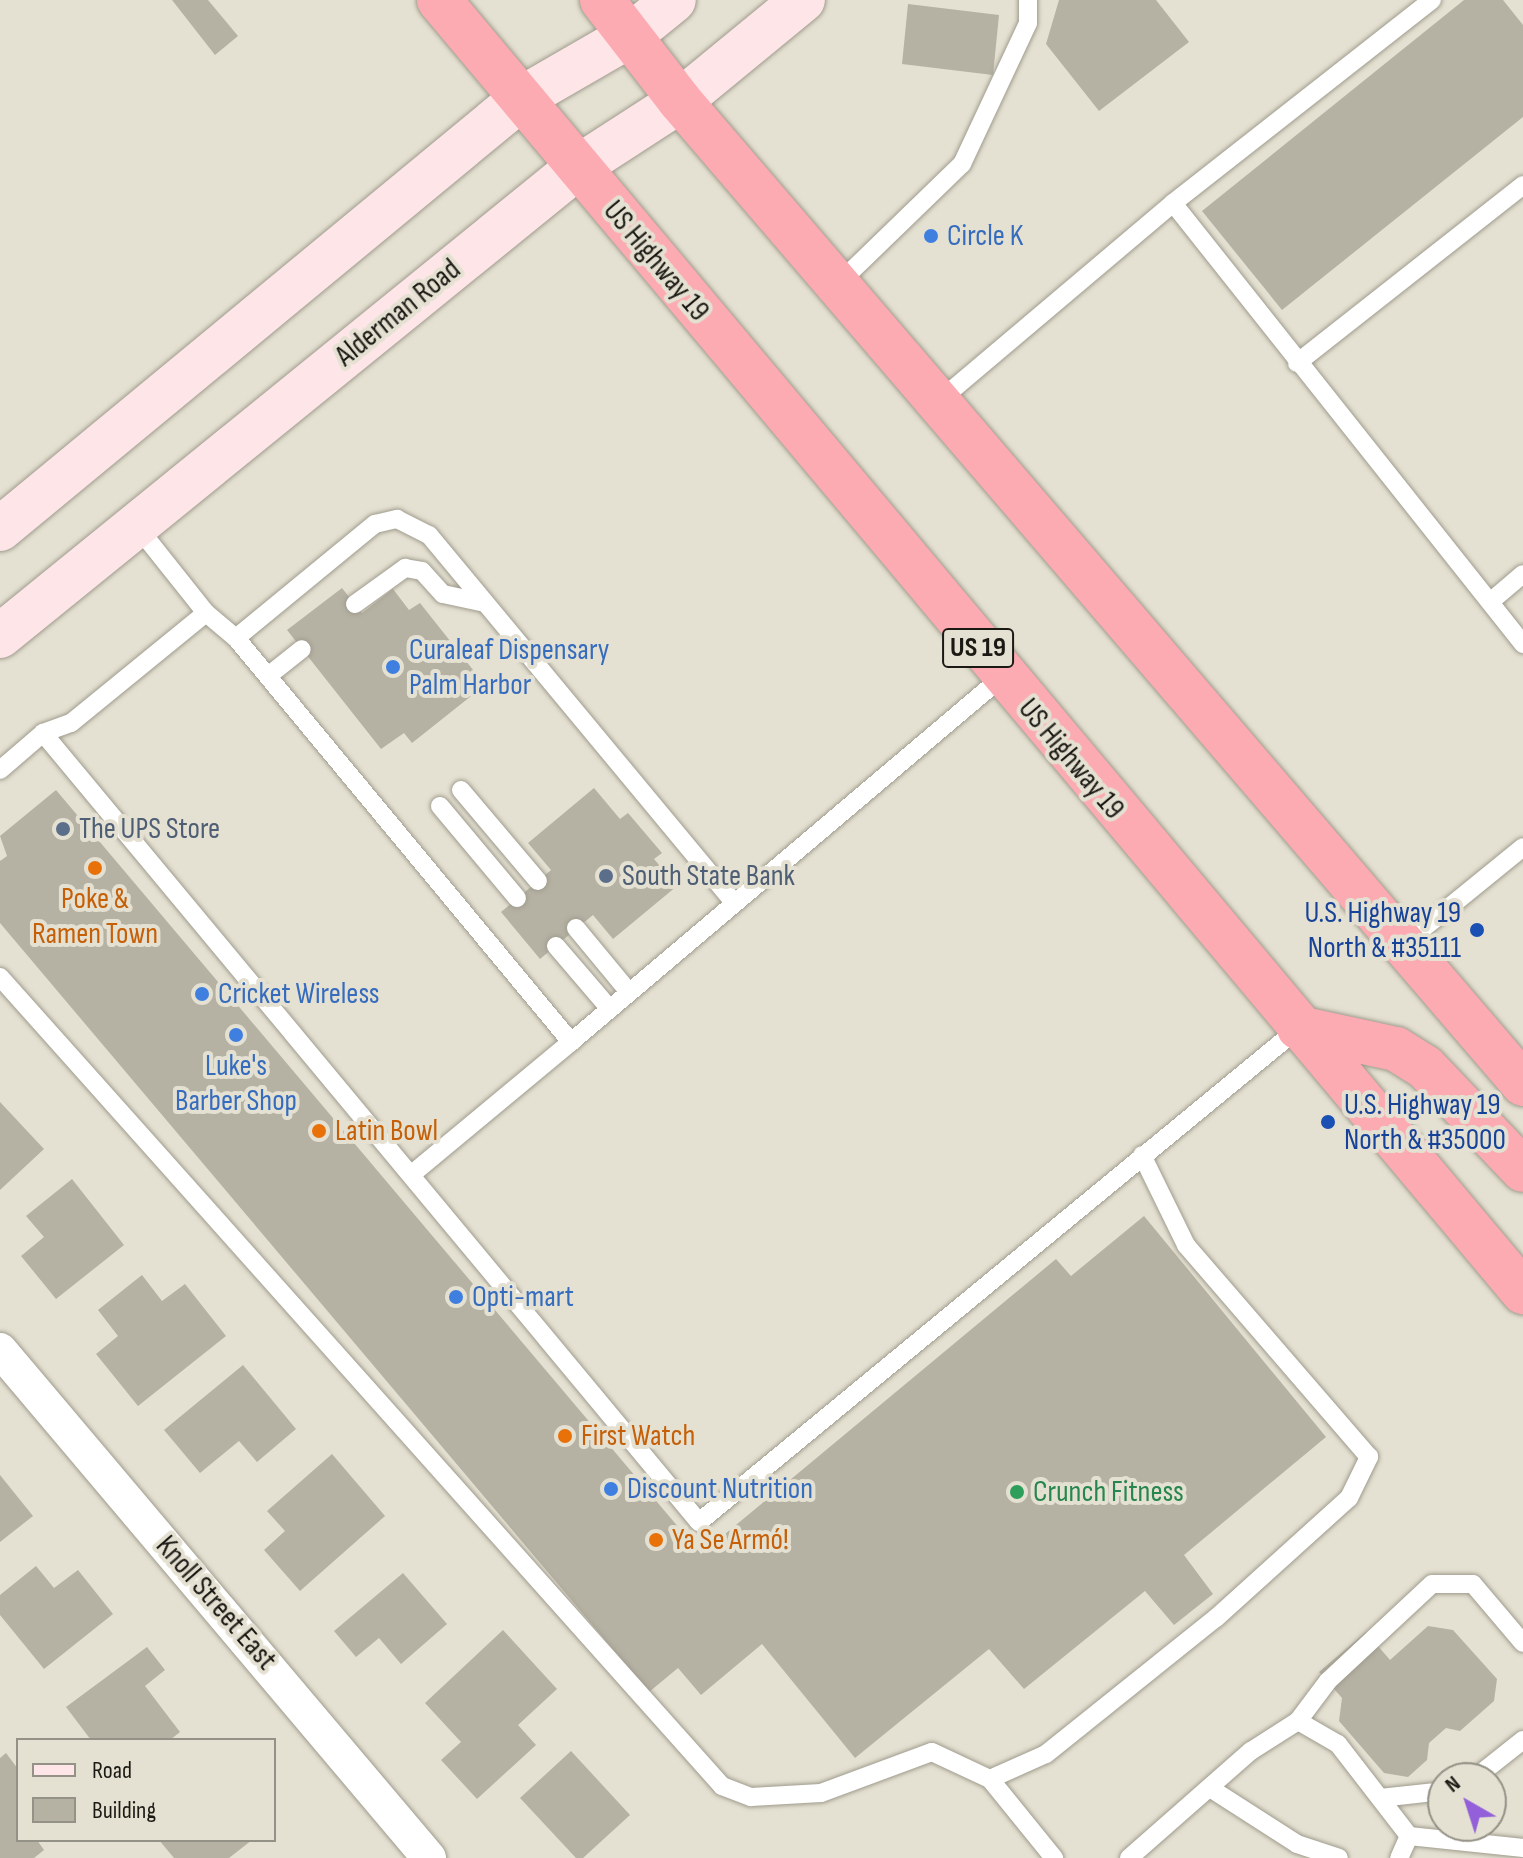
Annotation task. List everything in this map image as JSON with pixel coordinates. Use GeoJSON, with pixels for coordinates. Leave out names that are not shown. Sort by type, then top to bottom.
{"type":"FeatureCollection","features":[{"type":"Feature","properties":{"kind":"highway","name":"US Highway 19"},"geometry":{"type":"LineString","coordinates":[[439,0],[1002,677],[1523,1292]]}},
{"type":"Feature","properties":{"kind":"highway"},"geometry":{"type":"LineString","coordinates":[[602,0],[680,101],[940,400],[1523,1084]]}},
{"type":"Feature","properties":{"kind":"highway"},"geometry":{"type":"LineString","coordinates":[[1299,1028],[1396,1049],[1425,1067],[1523,1170]]}},
{"type":"Feature","properties":{"kind":"main road"},"geometry":{"type":"LineString","coordinates":[[0,529],[522,98],[631,35],[674,0]]}},
{"type":"Feature","properties":{"kind":"main road","name":"Alderman Road"},"geometry":{"type":"LineString","coordinates":[[0,636],[578,167],[680,101],[803,0]]}},
{"type":"Feature","properties":{"kind":"street","name":"Knoll Street East"},"geometry":{"type":"LineString","coordinates":[[0,1350],[429,1858]]}},
{"type":"Feature","properties":{"kind":"lane"},"geometry":{"type":"LineString","coordinates":[[839,283],[962,164],[1028,23],[1028,0]]}},
{"type":"Feature","properties":{"kind":"lane"},"geometry":{"type":"LineString","coordinates":[[940,400],[1173,203],[1432,0]]}},
{"type":"Feature","properties":{"kind":"lane"},"geometry":{"type":"LineString","coordinates":[[1297,363],[1523,185]]}},
{"type":"Feature","properties":{"kind":"lane"},"geometry":{"type":"LineString","coordinates":[[1173,203],[1523,644]]}},
{"type":"Feature","properties":{"kind":"lane"},"geometry":{"type":"LineString","coordinates":[[236,638],[375,524],[397,519],[429,535],[734,903]]}},
{"type":"Feature","properties":{"kind":"lane"},"geometry":{"type":"LineString","coordinates":[[136,525],[206,613],[236,638],[268,676],[571,1042]]}},
{"type":"Feature","properties":{"kind":"lane"},"geometry":{"type":"LineString","coordinates":[[355,604],[405,568],[422,571],[443,594],[485,603]]}},
{"type":"Feature","properties":{"kind":"lane"},"geometry":{"type":"LineString","coordinates":[[1490,602],[1523,574]]}},
{"type":"Feature","properties":{"kind":"lane"},"geometry":{"type":"LineString","coordinates":[[0,770],[43,733],[71,723],[206,613]]}},
{"type":"Feature","properties":{"kind":"lane"},"geometry":{"type":"LineString","coordinates":[[268,676],[302,649]]}},
{"type":"Feature","properties":{"kind":"lane"},"geometry":{"type":"LineString","coordinates":[[412,1174],[1002,677]]}},
{"type":"Feature","properties":{"kind":"lane"},"geometry":{"type":"LineString","coordinates":[[43,733],[699,1522],[1299,1028]]}},
{"type":"Feature","properties":{"kind":"lane"},"geometry":{"type":"LineString","coordinates":[[461,790],[538,881]]}},
{"type":"Feature","properties":{"kind":"lane"},"geometry":{"type":"LineString","coordinates":[[440,806],[517,898]]}},
{"type":"Feature","properties":{"kind":"lane"},"geometry":{"type":"LineString","coordinates":[[1405,943],[1523,847]]}},
{"type":"Feature","properties":{"kind":"lane"},"geometry":{"type":"LineString","coordinates":[[576,928],[629,992]]}},
{"type":"Feature","properties":{"kind":"lane"},"geometry":{"type":"LineString","coordinates":[[556,946],[610,1009]]}},
{"type":"Feature","properties":{"kind":"lane"},"geometry":{"type":"LineString","coordinates":[[0,977],[722,1786],[751,1797],[821,1793],[932,1752],[990,1779],[1054,1858]]}},
{"type":"Feature","properties":{"kind":"lane"},"geometry":{"type":"LineString","coordinates":[[990,1779],[1046,1754],[1216,1618],[1349,1498],[1369,1457],[1186,1245],[1142,1155]]}},
{"type":"Feature","properties":{"kind":"lane"},"geometry":{"type":"LineString","coordinates":[[1129,1858],[1213,1790],[1251,1751],[1298,1721],[1328,1681],[1432,1584],[1473,1584],[1523,1643]]}},
{"type":"Feature","properties":{"kind":"lane"},"geometry":{"type":"LineString","coordinates":[[1298,1721],[1338,1744],[1409,1836],[1523,1848]]}},
{"type":"Feature","properties":{"kind":"lane"},"geometry":{"type":"LineString","coordinates":[[1495,1762],[1523,1740]]}},
{"type":"Feature","properties":{"kind":"lane"},"geometry":{"type":"LineString","coordinates":[[1213,1790],[1297,1844],[1339,1858]]}},
{"type":"Feature","properties":{"kind":"lane"},"geometry":{"type":"LineString","coordinates":[[1380,1798],[1427,1793]]}},
{"type":"Feature","properties":{"kind":"lane"},"geometry":{"type":"LineString","coordinates":[[1399,1858],[1409,1836]]}},
{"type":"Feature","properties":{"kind":"building"},"geometry":{"type":"Polygon","coordinates":[[[172,0],[208,0],[238,36],[215,55],[172,0]]]}},
{"type":"Feature","properties":{"kind":"building"},"geometry":{"type":"Polygon","coordinates":[[[1059,0],[1156,0],[1189,42],[1099,111],[1046,44],[1059,0]]]}},
{"type":"Feature","properties":{"kind":"building"},"geometry":{"type":"Polygon","coordinates":[[[1464,0],[1503,0],[1523,25],[1523,117],[1282,310],[1202,211],[1464,0]]]}},
{"type":"Feature","properties":{"kind":"building"},"geometry":{"type":"Polygon","coordinates":[[[908,4],[999,15],[993,75],[902,64],[908,4]]]}},
{"type":"Feature","properties":{"kind":"building","name":"Curaleaf Dispensary Palm Harbor"},"geometry":{"type":"Polygon","coordinates":[[[342,588],[362,613],[393,589],[409,610],[420,603],[485,685],[412,743],[404,733],[381,749],[287,630],[342,588]]]}},
{"type":"Feature","properties":{"kind":"building","name":"South State Bank"},"geometry":{"type":"Polygon","coordinates":[[[594,788],[620,819],[628,813],[662,853],[654,859],[677,886],[613,939],[593,915],[540,959],[501,912],[551,870],[528,843],[594,788]]]}},
{"type":"Feature","properties":{"kind":"building"},"geometry":{"type":"Polygon","coordinates":[[[56,790],[701,1554],[1056,1259],[1071,1276],[1144,1216],[1326,1437],[1184,1555],[1213,1594],[1174,1625],[1145,1591],[1024,1689],[989,1649],[855,1758],[762,1644],[701,1695],[678,1668],[649,1692],[0,923],[0,861],[7,856],[0,836],[56,790]]]}},
{"type":"Feature","properties":{"kind":"building"},"geometry":{"type":"Polygon","coordinates":[[[0,1102],[44,1149],[0,1190],[0,1102]]]}},
{"type":"Feature","properties":{"kind":"building"},"geometry":{"type":"Polygon","coordinates":[[[72,1179],[124,1245],[56,1299],[21,1256],[44,1237],[26,1216],[72,1179]]]}},
{"type":"Feature","properties":{"kind":"building"},"geometry":{"type":"Polygon","coordinates":[[[142,1275],[162,1301],[185,1284],[226,1336],[138,1406],[96,1354],[118,1336],[98,1310],[142,1275]]]}},
{"type":"Feature","properties":{"kind":"building"},"geometry":{"type":"Polygon","coordinates":[[[243,1365],[296,1429],[257,1462],[239,1441],[200,1473],[164,1430],[243,1365]]]}},
{"type":"Feature","properties":{"kind":"building"},"geometry":{"type":"Polygon","coordinates":[[[332,1454],[385,1516],[300,1591],[264,1550],[285,1531],[267,1511],[332,1454]]]}},
{"type":"Feature","properties":{"kind":"building"},"geometry":{"type":"Polygon","coordinates":[[[0,1475],[33,1516],[0,1542],[0,1475]]]}},
{"type":"Feature","properties":{"kind":"building"},"geometry":{"type":"Polygon","coordinates":[[[36,1566],[54,1588],[78,1570],[113,1614],[44,1669],[0,1615],[0,1595],[36,1566]]]}},
{"type":"Feature","properties":{"kind":"building"},"geometry":{"type":"Polygon","coordinates":[[[403,1573],[447,1624],[401,1664],[379,1638],[356,1657],[334,1631],[403,1573]]]}},
{"type":"Feature","properties":{"kind":"building"},"geometry":{"type":"Polygon","coordinates":[[[1428,1626],[1453,1630],[1497,1679],[1494,1701],[1460,1731],[1446,1728],[1429,1743],[1427,1760],[1408,1777],[1384,1773],[1339,1721],[1342,1698],[1319,1672],[1366,1632],[1390,1660],[1428,1626]]]}},
{"type":"Feature","properties":{"kind":"building"},"geometry":{"type":"Polygon","coordinates":[[[503,1630],[557,1689],[518,1725],[536,1745],[477,1799],[441,1760],[461,1742],[425,1703],[503,1630]]]}},
{"type":"Feature","properties":{"kind":"building"},"geometry":{"type":"Polygon","coordinates":[[[147,1647],[165,1670],[145,1686],[180,1732],[172,1738],[89,1738],[66,1707],[147,1647]]]}},
{"type":"Feature","properties":{"kind":"building"},"geometry":{"type":"Polygon","coordinates":[[[571,1751],[630,1815],[583,1858],[576,1858],[520,1798],[571,1751]]]}},
{"type":"Feature","properties":{"kind":"building"},"geometry":{"type":"Polygon","coordinates":[[[6,1753],[16,1766],[16,1842],[38,1842],[44,1850],[34,1858],[0,1858],[0,1758],[6,1753]]]}},
{"type":"Feature","properties":{"kind":"building"},"geometry":{"type":"Polygon","coordinates":[[[161,1842],[249,1842],[229,1858],[174,1858],[161,1842]]]}},
{"type":"Feature","properties":{"kind":"place","name":"Circle K"},"geometry":{"type":"Point","coordinates":[931,236]}},
{"type":"Feature","properties":{"kind":"place","name":"Curaleaf Dispensary Palm Harbor"},"geometry":{"type":"Point","coordinates":[393,667]}},
{"type":"Feature","properties":{"kind":"place","name":"The UPS Store"},"geometry":{"type":"Point","coordinates":[63,829]}},
{"type":"Feature","properties":{"kind":"place","name":"Poke & Ramen Town"},"geometry":{"type":"Point","coordinates":[95,868]}},
{"type":"Feature","properties":{"kind":"place","name":"South State Bank"},"geometry":{"type":"Point","coordinates":[606,876]}},
{"type":"Feature","properties":{"kind":"place","name":"U.S. Highway 19 North & #35111"},"geometry":{"type":"Point","coordinates":[1477,930]}},
{"type":"Feature","properties":{"kind":"place","name":"Cricket Wireless"},"geometry":{"type":"Point","coordinates":[202,994]}},
{"type":"Feature","properties":{"kind":"place","name":"Luke's Barber Shop"},"geometry":{"type":"Point","coordinates":[236,1035]}},
{"type":"Feature","properties":{"kind":"place","name":"U.S. Highway 19 North & #35000"},"geometry":{"type":"Point","coordinates":[1328,1122]}},
{"type":"Feature","properties":{"kind":"place","name":"Latin Bowl"},"geometry":{"type":"Point","coordinates":[319,1131]}},
{"type":"Feature","properties":{"kind":"place","name":"Opti-mart"},"geometry":{"type":"Point","coordinates":[456,1297]}},
{"type":"Feature","properties":{"kind":"place","name":"First Watch"},"geometry":{"type":"Point","coordinates":[565,1436]}},
{"type":"Feature","properties":{"kind":"place","name":"Discount Nutrition"},"geometry":{"type":"Point","coordinates":[611,1489]}},
{"type":"Feature","properties":{"kind":"place","name":"Crunch Fitness"},"geometry":{"type":"Point","coordinates":[1017,1492]}},
{"type":"Feature","properties":{"kind":"place","name":"Ya Se Armó!"},"geometry":{"type":"Point","coordinates":[656,1540]}}]}
